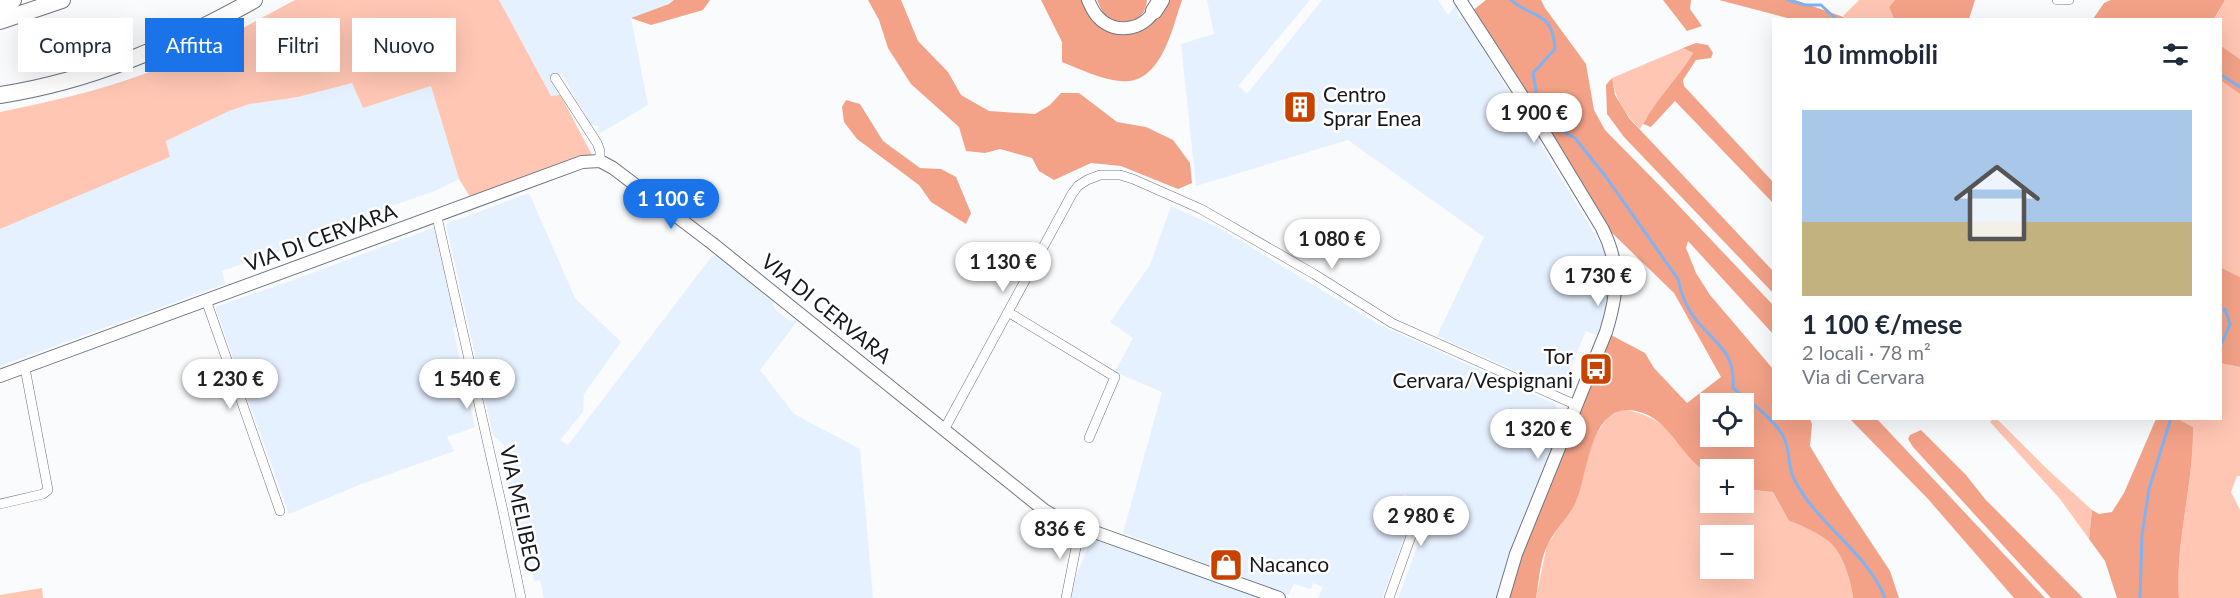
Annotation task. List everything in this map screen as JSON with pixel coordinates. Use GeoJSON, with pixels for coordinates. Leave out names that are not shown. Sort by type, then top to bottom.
{"type":"FeatureCollection","features":[{"type":"Feature","properties":{"kind":"highway"},"geometry":{"type":"LineString","coordinates":[[0,5],[13,0]]}},
{"type":"Feature","properties":{"kind":"highway"},"geometry":{"type":"LineString","coordinates":[[0,21],[62,0]]}},
{"type":"Feature","properties":{"kind":"highway"},"geometry":{"type":"LineString","coordinates":[[0,95],[49,86],[120,64],[172,43],[254,0]]}},
{"type":"Feature","properties":{"kind":"street"},"geometry":{"type":"LineString","coordinates":[[1088,0],[1097,17],[1120,28],[1139,26],[1147,20],[1158,4]]}},
{"type":"Feature","properties":{"kind":"street"},"geometry":{"type":"LineString","coordinates":[[1460,0],[1602,228],[1612,253],[1617,286],[1606,332],[1516,554],[1503,598]]}},
{"type":"Feature","properties":{"kind":"street"},"geometry":{"type":"LineString","coordinates":[[2057,0],[2069,0]]}},
{"type":"Feature","properties":{"kind":"street"},"geometry":{"type":"LineString","coordinates":[[555,78],[597,144],[600,161]]}},
{"type":"Feature","properties":{"kind":"street","name":"VIA DI CERVARA"},"geometry":{"type":"LineString","coordinates":[[0,376],[582,162],[600,161],[613,168],[713,244],[945,428],[1044,510],[1061,520],[1279,598]]}},
{"type":"Feature","properties":{"kind":"street"},"geometry":{"type":"LineString","coordinates":[[945,428],[1072,194],[1078,186],[1100,175],[1120,175],[1201,209],[1314,274],[1392,323],[1576,405]]}},
{"type":"Feature","properties":{"kind":"street","name":"VIA MELIBEO"},"geometry":{"type":"LineString","coordinates":[[437,217],[521,598]]}},
{"type":"Feature","properties":{"kind":"street"},"geometry":{"type":"LineString","coordinates":[[206,300],[280,511]]}},
{"type":"Feature","properties":{"kind":"street"},"geometry":{"type":"LineString","coordinates":[[1008,312],[1115,377],[1089,438]]}},
{"type":"Feature","properties":{"kind":"street"},"geometry":{"type":"LineString","coordinates":[[0,504],[43,494],[48,490],[25,368]]}},
{"type":"Feature","properties":{"kind":"street"},"geometry":{"type":"LineString","coordinates":[[1389,598],[1416,522],[1417,510],[1412,504]]}},
{"type":"Feature","properties":{"kind":"street"},"geometry":{"type":"LineString","coordinates":[[1066,598],[1080,527]]}},
{"type":"Feature","properties":{"kind":"shaded area"},"geometry":{"type":"Polygon","coordinates":[[[295,0],[499,0],[551,96],[560,95],[592,155],[582,156],[470,197],[459,179],[431,86],[363,108],[352,83],[298,97],[250,104],[229,111],[166,141],[170,157],[0,229],[0,112],[71,96],[150,72],[244,72],[244,28],[256,21],[256,72],[340,72],[340,18],[262,18],[295,0]]]}},
{"type":"Feature","properties":{"kind":"shaded area"},"geometry":{"type":"Polygon","coordinates":[[[499,0],[674,0],[631,18],[648,105],[599,134],[598,126],[591,125],[562,74],[550,79],[560,95],[551,96],[499,0]]]}},
{"type":"Feature","properties":{"kind":"shaded area"},"geometry":{"type":"Polygon","coordinates":[[[674,0],[710,0],[703,10],[651,25],[631,18],[669,4],[674,0]]]}},
{"type":"Feature","properties":{"kind":"shaded area"},"geometry":{"type":"Polygon","coordinates":[[[868,0],[901,0],[918,41],[948,72],[961,95],[989,111],[1035,114],[1050,105],[1061,93],[1079,93],[1117,122],[1146,127],[1173,140],[1190,163],[1192,183],[1178,189],[1121,166],[1091,163],[1054,180],[1039,171],[1032,158],[1000,149],[985,153],[966,151],[959,127],[911,84],[888,48],[879,20],[868,0]]]}},
{"type":"Feature","properties":{"kind":"shaded area"},"geometry":{"type":"Polygon","coordinates":[[[1041,0],[1085,0],[1119,34],[1136,31],[1148,25],[1166,0],[1182,0],[1169,40],[1155,65],[1146,75],[1134,80],[1120,81],[1098,76],[1062,62],[1062,42],[1041,0]]]}},
{"type":"Feature","properties":{"kind":"shaded area"},"geometry":{"type":"Polygon","coordinates":[[[1097,0],[1147,0],[1138,18],[1119,22],[1105,18],[1097,0]]]}},
{"type":"Feature","properties":{"kind":"shaded area"},"geometry":{"type":"Polygon","coordinates":[[[1207,0],[1310,0],[1238,86],[1247,94],[1322,0],[1438,0],[1448,15],[1456,5],[1459,18],[1465,18],[1610,260],[1612,294],[1600,337],[1586,331],[1561,391],[1437,336],[1484,237],[1348,140],[1196,186],[1181,44],[1214,34],[1207,0]]]}},
{"type":"Feature","properties":{"kind":"shaded area"},"geometry":{"type":"Polygon","coordinates":[[[1486,0],[1541,0],[1586,64],[1594,110],[1605,130],[1772,304],[1772,333],[1688,241],[1686,248],[1696,273],[1710,295],[1772,368],[1772,420],[1810,420],[1810,446],[1890,571],[1899,598],[1853,598],[1842,559],[1832,544],[1807,528],[1789,521],[1773,492],[1754,490],[1754,459],[1700,459],[1700,468],[1670,433],[1653,418],[1643,413],[1625,410],[1612,415],[1602,425],[1594,439],[1576,502],[1545,550],[1536,598],[1507,598],[1523,547],[1609,334],[1645,353],[1654,368],[1687,403],[1700,393],[1700,447],[1754,447],[1754,393],[1700,393],[1721,377],[1674,293],[1611,232],[1541,117],[1472,11],[1486,0]]]}},
{"type":"Feature","properties":{"kind":"shaded area"},"geometry":{"type":"Polygon","coordinates":[[[1663,0],[1691,0],[1690,9],[1702,26],[1687,31],[1663,0]]]}},
{"type":"Feature","properties":{"kind":"shaded area"},"geometry":{"type":"Polygon","coordinates":[[[1719,0],[1795,0],[1846,18],[1787,18],[1719,0]]]}},
{"type":"Feature","properties":{"kind":"shaded area"},"geometry":{"type":"Polygon","coordinates":[[[1859,0],[1895,0],[1889,7],[1894,18],[1847,18],[1843,16],[1859,0]]]}},
{"type":"Feature","properties":{"kind":"shaded area"},"geometry":{"type":"Polygon","coordinates":[[[1895,0],[1975,0],[1969,18],[1894,18],[1889,7],[1895,0]]]}},
{"type":"Feature","properties":{"kind":"shaded area"},"geometry":{"type":"Polygon","coordinates":[[[2111,0],[2225,0],[2215,18],[2094,18],[2104,3],[2111,0]]]}},
{"type":"Feature","properties":{"kind":"shaded area"},"geometry":{"type":"Polygon","coordinates":[[[2225,0],[2240,0],[2240,59],[2222,46],[2222,18],[2215,18],[2225,0]]]}},
{"type":"Feature","properties":{"kind":"shaded area"},"geometry":{"type":"Polygon","coordinates":[[[1696,43],[1708,45],[1713,53],[1711,58],[1696,60],[1683,80],[1684,86],[1772,181],[1772,202],[1675,101],[1651,127],[1643,124],[1693,53],[1683,48],[1696,43]]]}},
{"type":"Feature","properties":{"kind":"shaded area"},"geometry":{"type":"Polygon","coordinates":[[[2222,46],[2240,59],[2240,94],[2222,81],[2222,46]]]}},
{"type":"Feature","properties":{"kind":"shaded area"},"geometry":{"type":"Polygon","coordinates":[[[1683,48],[1693,53],[1640,129],[1622,106],[1612,78],[1683,48]]]}},
{"type":"Feature","properties":{"kind":"shaded area"},"geometry":{"type":"Polygon","coordinates":[[[1612,78],[1615,95],[1629,118],[1772,270],[1772,292],[1624,137],[1607,114],[1606,85],[1612,78]]]}},
{"type":"Feature","properties":{"kind":"shaded area"},"geometry":{"type":"Polygon","coordinates":[[[2222,81],[2240,94],[2240,277],[2222,268],[2222,81]]]}},
{"type":"Feature","properties":{"kind":"shaded area"},"geometry":{"type":"Polygon","coordinates":[[[352,83],[363,108],[431,86],[459,179],[435,191],[336,225],[337,231],[222,271],[225,284],[0,366],[0,229],[170,157],[166,141],[229,111],[250,104],[298,97],[352,83]]]}},
{"type":"Feature","properties":{"kind":"shaded area"},"geometry":{"type":"Polygon","coordinates":[[[846,100],[860,104],[883,141],[920,168],[941,169],[956,177],[971,213],[966,224],[931,202],[919,185],[857,139],[844,122],[842,107],[846,100]]]}},
{"type":"Feature","properties":{"kind":"shaded area"},"geometry":{"type":"Polygon","coordinates":[[[529,193],[575,298],[621,342],[584,394],[583,412],[560,440],[568,445],[712,256],[716,255],[775,301],[773,305],[775,309],[787,319],[792,321],[799,319],[760,370],[794,414],[860,449],[873,598],[544,598],[540,580],[534,581],[506,473],[510,451],[493,435],[446,224],[529,193]]]}},
{"type":"Feature","properties":{"kind":"shaded area"},"geometry":{"type":"Polygon","coordinates":[[[1171,206],[1221,229],[1378,324],[1555,404],[1561,425],[1517,538],[1497,598],[1398,598],[1433,505],[1404,494],[1398,510],[1407,513],[1410,518],[1409,525],[1382,598],[1318,598],[1323,587],[1313,583],[1311,589],[1294,584],[1288,595],[1123,533],[1162,392],[1115,372],[1133,338],[1110,322],[1150,265],[1171,206]]]}},
{"type":"Feature","properties":{"kind":"shaded area"},"geometry":{"type":"Polygon","coordinates":[[[435,227],[457,326],[453,328],[475,427],[447,437],[454,451],[359,485],[289,514],[215,307],[435,227]]]}},
{"type":"Feature","properties":{"kind":"shaded area"},"geometry":{"type":"Polygon","coordinates":[[[2222,268],[2240,277],[2240,367],[2222,363],[2222,268]]]}},
{"type":"Feature","properties":{"kind":"shaded area"},"geometry":{"type":"Polygon","coordinates":[[[2222,363],[2240,367],[2240,476],[2237,476],[2231,492],[2240,510],[2240,598],[2179,598],[2178,577],[2191,470],[2193,427],[2180,420],[2222,420],[2222,363]]]}},
{"type":"Feature","properties":{"kind":"shaded area"},"geometry":{"type":"Polygon","coordinates":[[[1623,409],[1657,421],[1674,436],[1700,467],[1700,513],[1754,513],[1754,490],[1773,492],[1789,521],[1807,528],[1832,544],[1842,559],[1853,598],[1536,598],[1547,545],[1576,502],[1591,442],[1608,417],[1623,409]]]}},
{"type":"Feature","properties":{"kind":"shaded area"},"geometry":{"type":"Polygon","coordinates":[[[1851,420],[1878,420],[2045,598],[2014,598],[1928,499],[1851,420]]]}},
{"type":"Feature","properties":{"kind":"shaded area"},"geometry":{"type":"Polygon","coordinates":[[[1998,420],[2092,510],[2089,539],[2060,499],[1990,422],[1998,420]]]}},
{"type":"Feature","properties":{"kind":"shaded area"},"geometry":{"type":"Polygon","coordinates":[[[2156,420],[2180,420],[2193,427],[2191,470],[2178,577],[2179,598],[2117,598],[2105,561],[2089,539],[2092,510],[2099,514],[2112,512],[2124,493],[2156,420]]]}},
{"type":"Feature","properties":{"kind":"shaded area"},"geometry":{"type":"Polygon","coordinates":[[[1921,430],[1966,475],[1985,499],[2083,598],[2051,598],[1913,447],[1908,439],[1910,435],[1921,430]]]}},
{"type":"Feature","properties":{"kind":"shaded area"},"geometry":{"type":"Polygon","coordinates":[[[1092,537],[1260,598],[1071,598],[1073,584],[1092,537]]]}},
{"type":"Feature","properties":{"kind":"shaded area"},"geometry":{"type":"Polygon","coordinates":[[[42,588],[43,598],[0,598],[0,595],[42,588]]]}},
{"type":"Feature","properties":{"kind":"waterway"},"geometry":{"type":"LineString","coordinates":[[1511,0],[1546,21],[1553,36],[1555,49],[1533,73],[1537,97],[1556,128],[1575,138],[1606,177],[1678,279],[1690,311],[1724,350],[1731,366],[1733,388],[1776,426],[1787,445],[1793,476],[1805,497],[1866,566],[1877,581],[1885,598]]}},
{"type":"Feature","properties":{"kind":"waterway"},"geometry":{"type":"LineString","coordinates":[[1788,0],[1805,5],[1821,5],[1835,18]]}},
{"type":"Feature","properties":{"kind":"waterway"},"geometry":{"type":"LineString","coordinates":[[2222,75],[2240,87]]}},
{"type":"Feature","properties":{"kind":"waterway"},"geometry":{"type":"LineString","coordinates":[[2222,311],[2225,309],[2230,324],[2222,342]]}},
{"type":"Feature","properties":{"kind":"waterway"},"geometry":{"type":"LineString","coordinates":[[2140,598],[2142,535],[2149,489],[2170,420]]}},
{"type":"Feature","properties":{"kind":"place","name":"Centro Sprar Enea"},"geometry":{"type":"Point","coordinates":[1300,107]}},
{"type":"Feature","properties":{"kind":"place","name":"Tor Cervara/Vespignani"},"geometry":{"type":"Point","coordinates":[1596,369]}},
{"type":"Feature","properties":{"kind":"place","name":"Nacanco"},"geometry":{"type":"Point","coordinates":[1226,565]}}]}
